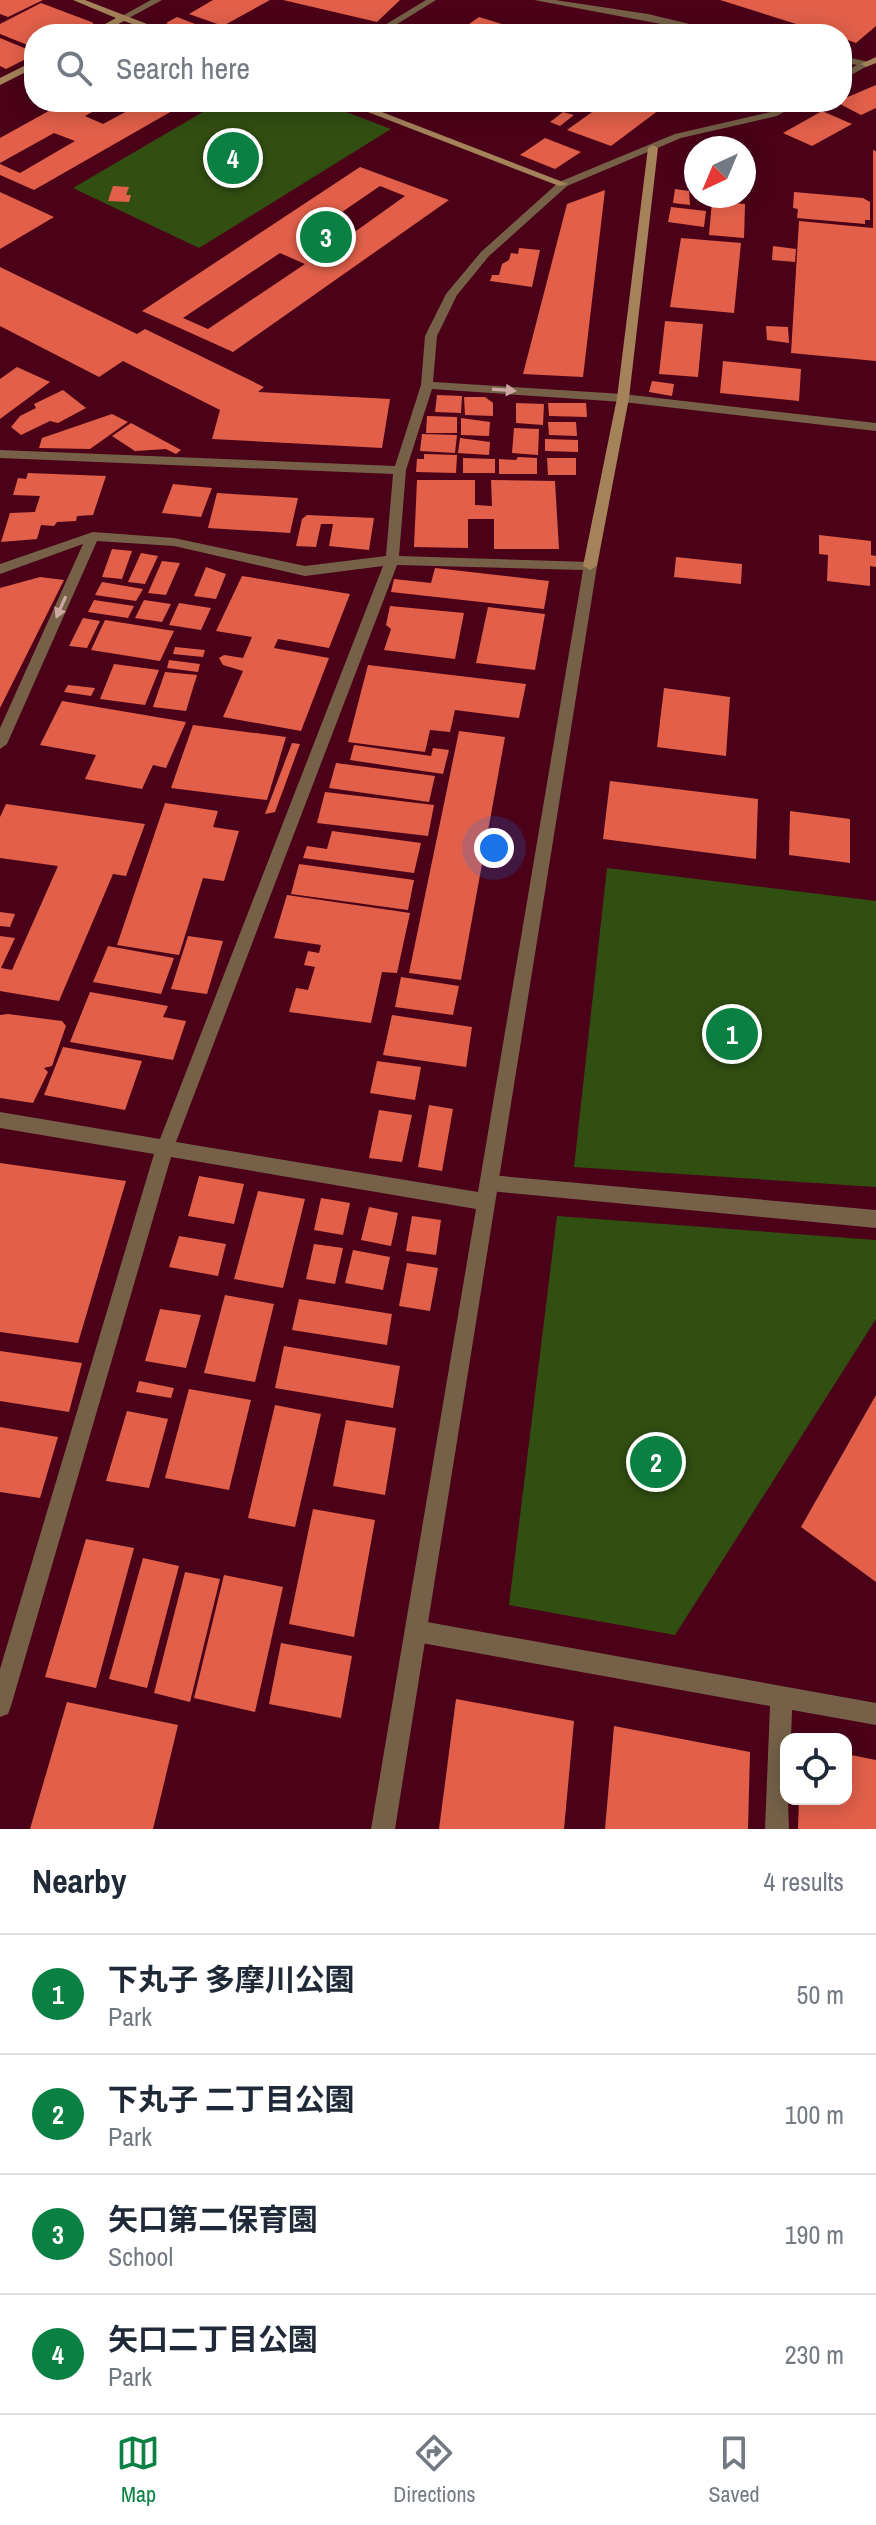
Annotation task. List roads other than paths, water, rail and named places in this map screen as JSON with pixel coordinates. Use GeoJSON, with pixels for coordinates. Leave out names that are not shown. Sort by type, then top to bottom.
{"type":"FeatureCollection","features":[{"type":"Feature","properties":{"kind":"street"},"geometry":{"type":"LineString","coordinates":[[77,0],[142,24]]}},
{"type":"Feature","properties":{"kind":"street"},"geometry":{"type":"LineString","coordinates":[[111,24],[158,0]]}},
{"type":"Feature","properties":{"kind":"street"},"geometry":{"type":"LineString","coordinates":[[392,24],[432,0]]}},
{"type":"Feature","properties":{"kind":"street"},"geometry":{"type":"LineString","coordinates":[[538,0],[680,24]]}},
{"type":"Feature","properties":{"kind":"street"},"geometry":{"type":"LineString","coordinates":[[852,72],[871,62]]}},
{"type":"Feature","properties":{"kind":"street"},"geometry":{"type":"LineString","coordinates":[[0,82],[24,69]]}},
{"type":"Feature","properties":{"kind":"street"},"geometry":{"type":"LineString","coordinates":[[373,112],[563,184]]}},
{"type":"Feature","properties":{"kind":"street"},"geometry":{"type":"LineString","coordinates":[[0,1706],[165,1148],[392,560],[400,470],[427,385],[431,336],[452,294],[485,254],[563,184],[678,136],[778,112]]}},
{"type":"Feature","properties":{"kind":"street"},"geometry":{"type":"LineString","coordinates":[[383,1829],[590,566],[623,398],[653,148]]}},
{"type":"Feature","properties":{"kind":"street"},"geometry":{"type":"LineString","coordinates":[[427,385],[623,398],[876,427]]}},
{"type":"Feature","properties":{"kind":"street"},"geometry":{"type":"LineString","coordinates":[[0,454],[400,470]]}},
{"type":"Feature","properties":{"kind":"street"},"geometry":{"type":"LineString","coordinates":[[0,569],[93,536],[174,542],[305,571],[392,560],[590,566]]}},
{"type":"Feature","properties":{"kind":"street"},"geometry":{"type":"LineString","coordinates":[[0,744],[93,536]]}},
{"type":"Feature","properties":{"kind":"street"},"geometry":{"type":"LineString","coordinates":[[0,1120],[165,1148],[488,1192],[876,1219]]}},
{"type":"Feature","properties":{"kind":"street"},"geometry":{"type":"LineString","coordinates":[[416,1631],[876,1714]]}},
{"type":"Feature","properties":{"kind":"street"},"geometry":{"type":"LineString","coordinates":[[777,1829],[781,1697]]}},
{"type":"Feature","properties":{"kind":"place","name":"矢口二丁目公園"},"geometry":{"type":"Point","coordinates":[233,158]}},
{"type":"Feature","properties":{"kind":"place","name":"矢口第二保育園"},"geometry":{"type":"Point","coordinates":[326,237]}},
{"type":"Feature","properties":{"kind":"place","name":"下丸子 多摩川公園"},"geometry":{"type":"Point","coordinates":[732,1034]}},
{"type":"Feature","properties":{"kind":"place","name":"下丸子 二丁目公園"},"geometry":{"type":"Point","coordinates":[656,1462]}}]}
